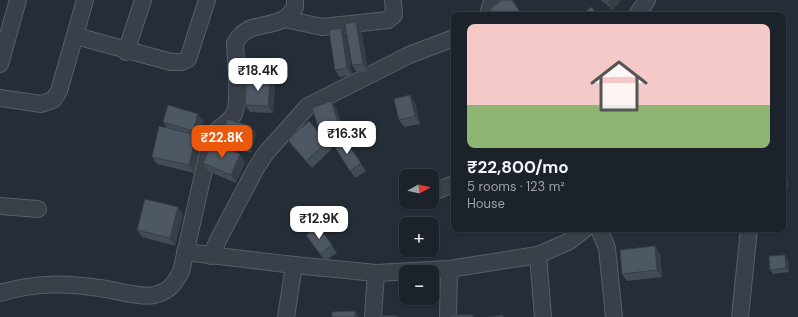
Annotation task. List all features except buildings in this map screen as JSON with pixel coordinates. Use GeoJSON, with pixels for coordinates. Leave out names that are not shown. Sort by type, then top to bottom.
{"type":"FeatureCollection","features":[{"type":"Feature","properties":{"kind":"street"},"geometry":{"type":"LineString","coordinates":[[0,61],[18,0]]}},
{"type":"Feature","properties":{"kind":"street"},"geometry":{"type":"LineString","coordinates":[[0,98],[41,104],[53,100],[58,91],[76,36],[85,0]]}},
{"type":"Feature","properties":{"kind":"street"},"geometry":{"type":"LineString","coordinates":[[126,52],[143,0]]}},
{"type":"Feature","properties":{"kind":"street"},"geometry":{"type":"LineString","coordinates":[[76,36],[126,52],[171,62],[182,62],[188,59],[207,0]]}},
{"type":"Feature","properties":{"kind":"street"},"geometry":{"type":"LineString","coordinates":[[285,19],[295,7],[295,0]]}},
{"type":"Feature","properties":{"kind":"street"},"geometry":{"type":"LineString","coordinates":[[0,292],[30,285],[51,284],[83,285],[153,296],[165,292],[174,285],[180,272],[211,139],[214,132],[233,116],[237,106],[234,43],[239,36],[247,29],[285,19],[322,27],[388,20],[394,15],[393,0]]}},
{"type":"Feature","properties":{"kind":"street"},"geometry":{"type":"LineString","coordinates":[[489,12],[492,0]]}},
{"type":"Feature","properties":{"kind":"street"},"geometry":{"type":"LineString","coordinates":[[639,12],[647,0]]}},
{"type":"Feature","properties":{"kind":"street"},"geometry":{"type":"LineString","coordinates":[[212,256],[218,240],[265,154],[308,106],[400,59],[451,39]]}},
{"type":"Feature","properties":{"kind":"street"},"geometry":{"type":"LineString","coordinates":[[439,189],[451,185]]}},
{"type":"Feature","properties":{"kind":"street"},"geometry":{"type":"LineString","coordinates":[[0,206],[38,209]]}},
{"type":"Feature","properties":{"kind":"street"},"geometry":{"type":"LineString","coordinates":[[185,252],[376,273],[449,269],[538,255],[568,242],[581,232]]}},
{"type":"Feature","properties":{"kind":"street"},"geometry":{"type":"LineString","coordinates":[[600,232],[607,248],[614,317]]}},
{"type":"Feature","properties":{"kind":"street"},"geometry":{"type":"LineString","coordinates":[[740,317],[749,232]]}},
{"type":"Feature","properties":{"kind":"street"},"geometry":{"type":"LineString","coordinates":[[538,255],[543,317]]}},
{"type":"Feature","properties":{"kind":"street"},"geometry":{"type":"LineString","coordinates":[[286,317],[294,265]]}},
{"type":"Feature","properties":{"kind":"street"},"geometry":{"type":"LineString","coordinates":[[448,317],[449,269]]}},
{"type":"Feature","properties":{"kind":"street"},"geometry":{"type":"LineString","coordinates":[[373,317],[376,273]]}}]}
